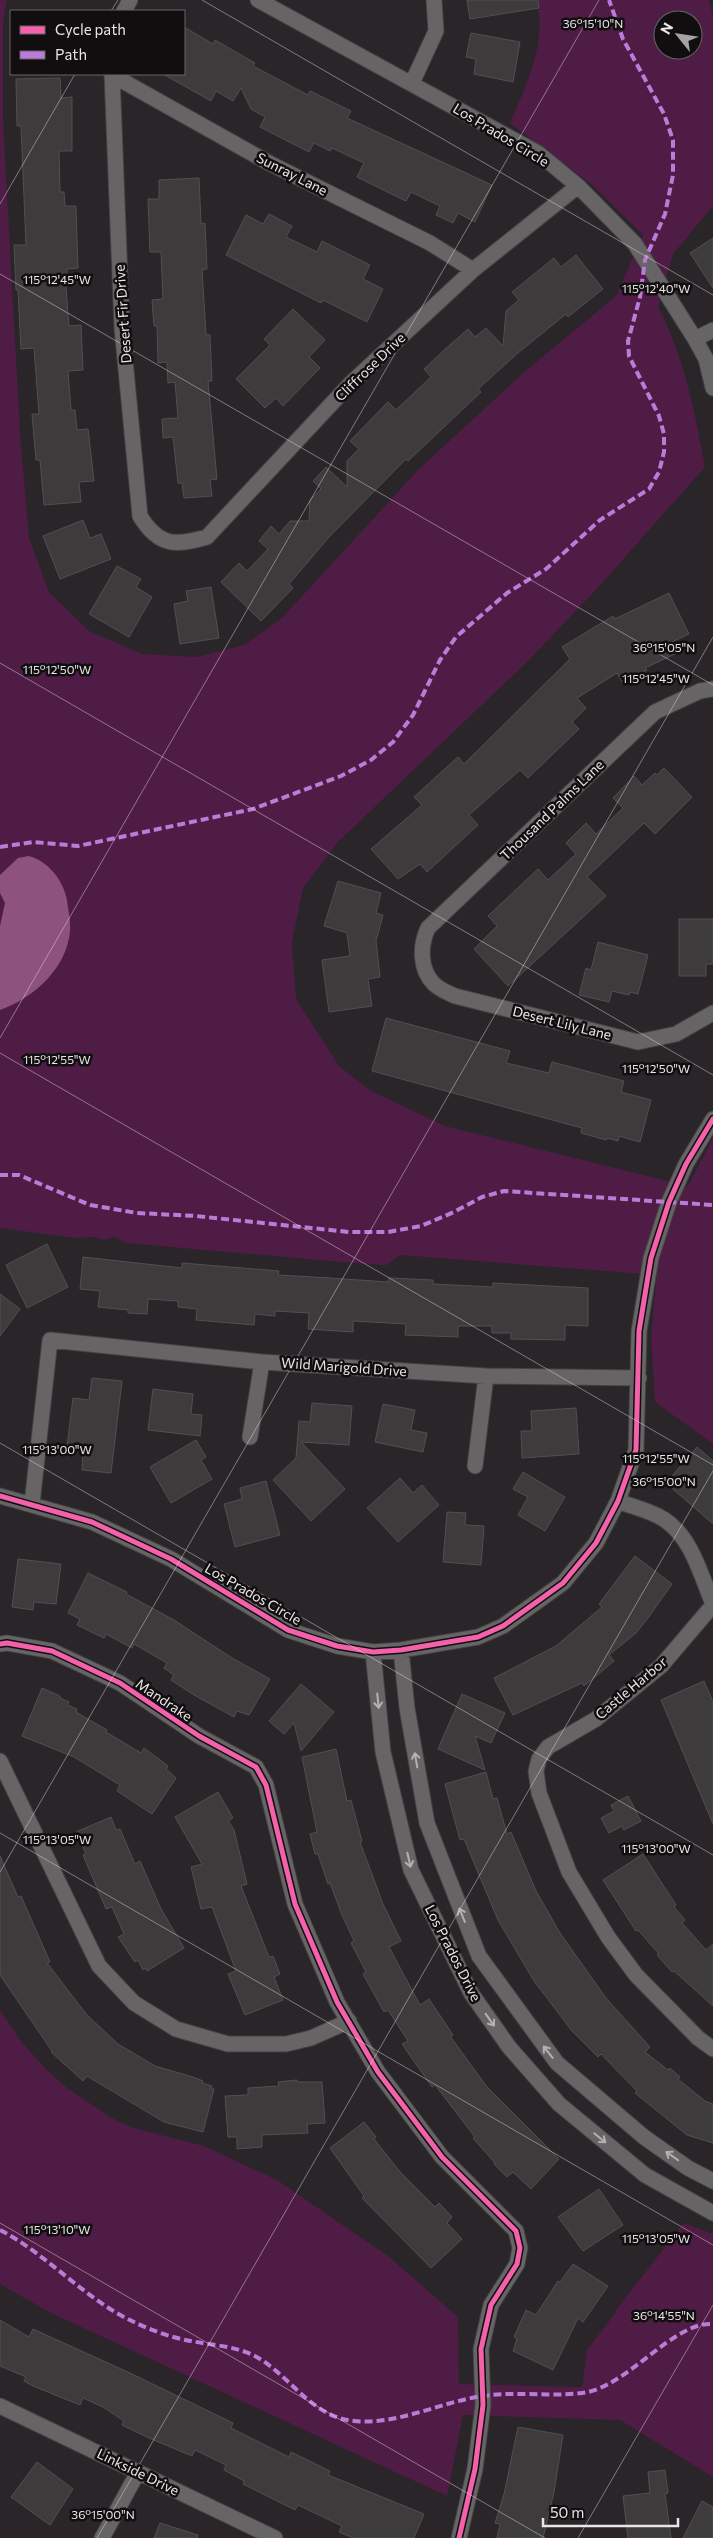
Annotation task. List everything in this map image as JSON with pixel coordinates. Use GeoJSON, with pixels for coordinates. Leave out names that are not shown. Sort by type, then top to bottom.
{"type":"FeatureCollection","features":[{"type":"Feature","properties":{"kind":"street","name":"Los Prados Circle"},"geometry":{"type":"LineString","coordinates":[[258,0],[538,153],[578,186],[635,244],[706,359],[713,388]]}},
{"type":"Feature","properties":{"kind":"street"},"geometry":{"type":"LineString","coordinates":[[412,83],[436,31],[434,0]]}},
{"type":"Feature","properties":{"kind":"street","name":"Desert Fir Drive"},"geometry":{"type":"LineString","coordinates":[[112,75],[122,328],[140,516],[147,528],[167,542]]}},
{"type":"Feature","properties":{"kind":"street","name":"Sunray Lane"},"geometry":{"type":"LineString","coordinates":[[114,75],[269,162],[430,243],[473,270]]}},
{"type":"Feature","properties":{"kind":"street","name":"Cliffrose Drive"},"geometry":{"type":"LineString","coordinates":[[167,542],[182,544],[207,537],[350,384],[473,270],[578,186]]}},
{"type":"Feature","properties":{"kind":"street"},"geometry":{"type":"LineString","coordinates":[[695,339],[713,330]]}},
{"type":"Feature","properties":{"kind":"street","name":"Thousand Palms Lane"},"geometry":{"type":"LineString","coordinates":[[422,961],[423,939],[428,928],[654,712],[700,691],[713,689]]}},
{"type":"Feature","properties":{"kind":"street","name":"Desert Lily Lane"},"geometry":{"type":"LineString","coordinates":[[422,961],[434,984],[454,996],[638,1042],[676,1034],[713,1013]]}},
{"type":"Feature","properties":{"kind":"street","name":"Los Prados Circle"},"geometry":{"type":"LineString","coordinates":[[0,1496],[92,1522],[171,1559],[288,1630],[337,1646],[373,1652],[402,1650],[478,1636],[503,1626],[563,1583],[596,1543],[618,1501],[636,1450],[639,1331],[651,1258],[676,1186],[686,1164],[713,1119]]}},
{"type":"Feature","properties":{"kind":"street","name":"Wild Marigold Drive"},"geometry":{"type":"LineString","coordinates":[[32,1504],[50,1340],[262,1362],[486,1376],[639,1378]]}},
{"type":"Feature","properties":{"kind":"street"},"geometry":{"type":"LineString","coordinates":[[250,1437],[262,1362]]}},
{"type":"Feature","properties":{"kind":"street"},"geometry":{"type":"LineString","coordinates":[[475,1466],[486,1376]]}},
{"type":"Feature","properties":{"kind":"street"},"geometry":{"type":"LineString","coordinates":[[618,1501],[665,1519],[679,1532],[691,1550],[713,1605]]}},
{"type":"Feature","properties":{"kind":"street","name":"Castle Harbor"},"geometry":{"type":"LineString","coordinates":[[713,1605],[661,1666],[596,1718],[548,1747],[538,1758],[536,1772],[542,1802],[569,1872],[608,1937],[636,1975],[698,2038],[713,2049]]}},
{"type":"Feature","properties":{"kind":"street","name":"Mandrake"},"geometry":{"type":"LineString","coordinates":[[0,1644],[7,1643],[52,1651],[120,1683],[199,1736],[256,1766],[266,1785],[296,1904],[337,2002],[349,2021]]}},
{"type":"Feature","properties":{"kind":"street","name":"Los Prados Drive"},"geometry":{"type":"LineString","coordinates":[[402,1650],[407,1708],[427,1823],[479,1956],[557,2063],[644,2137],[688,2168],[713,2182]]}},
{"type":"Feature","properties":{"kind":"street","name":"Los Prados Drive"},"geometry":{"type":"LineString","coordinates":[[373,1652],[383,1752],[411,1870],[471,1993],[509,2047],[559,2104],[645,2175],[713,2213]]}},
{"type":"Feature","properties":{"kind":"street"},"geometry":{"type":"LineString","coordinates":[[0,1761],[99,1966],[134,2003],[176,2029],[228,2044],[286,2044],[311,2038],[349,2021],[384,2080],[442,2157],[516,2231],[520,2248],[517,2264],[491,2306],[481,2349],[483,2405],[475,2469],[459,2538]]}},
{"type":"Feature","properties":{"kind":"street","name":"Linkside Drive"},"geometry":{"type":"LineString","coordinates":[[0,2406],[275,2538]]}},
{"type":"Feature","properties":{"kind":"street"},"geometry":{"type":"LineString","coordinates":[[102,2538],[138,2472]]}},
{"type":"Feature","properties":{"kind":"shaded area"},"geometry":{"type":"Polygon","coordinates":[[[0,0],[7,0],[3,22],[3,119],[20,432],[29,538],[49,592],[89,631],[142,654],[197,657],[244,645],[281,619],[419,469],[523,373],[616,296],[643,235],[591,184],[510,123],[534,63],[539,32],[536,0],[709,0],[713,16],[713,206],[673,254],[658,306],[675,345],[688,385],[705,467],[595,591],[526,663],[338,842],[303,888],[292,942],[296,999],[339,1066],[371,1091],[445,1126],[688,1186],[713,1138],[713,1444],[655,1402],[651,1336],[657,1275],[400,1255],[387,1265],[353,1263],[126,1243],[115,1237],[104,1240],[93,1237],[75,1238],[0,1228],[0,0]]]}},
{"type":"Feature","properties":{"kind":"shaded area"},"geometry":{"type":"Polygon","coordinates":[[[29,856],[49,867],[62,886],[67,900],[70,919],[68,945],[63,957],[47,980],[25,998],[0,1010],[0,926],[5,903],[0,893],[0,875],[18,858],[29,856]]]}},
{"type":"Feature","properties":{"kind":"shaded area"},"geometry":{"type":"Polygon","coordinates":[[[0,2010],[20,2040],[45,2068],[67,2088],[110,2117],[130,2127],[204,2146],[277,2180],[388,2256],[458,2317],[459,2384],[582,2387],[587,2350],[684,2223],[713,2234],[713,2477],[620,2420],[463,2415],[447,2496],[51,2313],[0,2284],[0,2010]]]}},
{"type":"Feature","properties":{"kind":"building"},"geometry":{"type":"Polygon","coordinates":[[[467,0],[538,0],[539,8],[470,19],[467,0]]]}},
{"type":"Feature","properties":{"kind":"building"},"geometry":{"type":"Polygon","coordinates":[[[185,28],[213,44],[215,40],[255,63],[253,66],[308,95],[310,91],[351,111],[347,118],[492,185],[475,222],[458,213],[453,223],[436,215],[440,206],[411,192],[406,201],[357,177],[364,163],[332,148],[330,151],[314,143],[309,152],[260,127],[265,117],[251,109],[241,88],[233,101],[216,91],[211,101],[165,75],[185,75],[185,28]]]}},
{"type":"Feature","properties":{"kind":"building"},"geometry":{"type":"Polygon","coordinates":[[[471,33],[520,42],[513,82],[474,74],[476,59],[466,57],[471,33]]]}},
{"type":"Feature","properties":{"kind":"building"},"geometry":{"type":"Polygon","coordinates":[[[60,78],[61,98],[72,97],[72,151],[59,151],[60,192],[64,192],[65,206],[76,206],[78,268],[67,269],[66,288],[69,326],[81,325],[83,370],[68,371],[71,410],[75,410],[77,430],[88,429],[94,481],[79,482],[81,502],[44,505],[40,460],[36,460],[32,414],[39,414],[34,348],[21,349],[18,290],[16,290],[14,245],[26,245],[21,126],[17,126],[16,79],[60,78]]]}},
{"type":"Feature","properties":{"kind":"building"},"geometry":{"type":"Polygon","coordinates":[[[199,178],[201,224],[205,223],[207,269],[202,270],[206,335],[210,335],[212,381],[208,381],[217,479],[210,480],[212,496],[184,498],[182,483],[178,483],[173,437],[163,438],[162,419],[178,418],[175,382],[168,383],[167,362],[158,363],[157,326],[154,326],[152,300],[163,299],[161,252],[150,252],[148,199],[159,199],[159,180],[199,178]]]}},
{"type":"Feature","properties":{"kind":"building"},"geometry":{"type":"Polygon","coordinates":[[[269,214],[292,226],[286,237],[317,252],[322,241],[370,265],[363,279],[383,289],[367,322],[323,300],[321,303],[226,255],[246,215],[263,224],[269,214]]]}},
{"type":"Feature","properties":{"kind":"building"},"geometry":{"type":"Polygon","coordinates":[[[713,238],[713,288],[690,253],[713,238]]]}},
{"type":"Feature","properties":{"kind":"building"},"geometry":{"type":"Polygon","coordinates":[[[576,255],[603,289],[568,317],[566,314],[519,352],[478,389],[481,392],[408,461],[406,459],[329,537],[289,584],[293,588],[261,621],[221,582],[239,563],[247,571],[268,549],[259,541],[271,526],[279,534],[290,521],[309,521],[310,500],[321,489],[313,481],[326,467],[347,487],[347,461],[359,449],[350,441],[388,402],[396,410],[431,377],[424,369],[443,351],[468,329],[475,337],[486,328],[503,346],[506,311],[519,300],[512,292],[554,258],[561,267],[576,255]]]}},
{"type":"Feature","properties":{"kind":"building"},"geometry":{"type":"Polygon","coordinates":[[[293,309],[325,340],[309,357],[320,368],[283,406],[276,398],[265,408],[236,379],[270,345],[264,339],[293,309]]]}},
{"type":"Feature","properties":{"kind":"building"},"geometry":{"type":"Polygon","coordinates":[[[83,520],[90,538],[101,534],[111,559],[60,579],[43,536],[83,520]]]}},
{"type":"Feature","properties":{"kind":"building"},"geometry":{"type":"Polygon","coordinates":[[[117,566],[141,579],[136,587],[152,597],[129,637],[89,614],[117,566]]]}},
{"type":"Feature","properties":{"kind":"building"},"geometry":{"type":"Polygon","coordinates":[[[211,587],[219,638],[180,644],[174,604],[188,601],[186,591],[211,587]]]}},
{"type":"Feature","properties":{"kind":"building"},"geometry":{"type":"Polygon","coordinates":[[[669,593],[689,634],[672,642],[677,653],[645,668],[647,670],[624,685],[617,673],[577,698],[586,708],[572,722],[579,729],[528,778],[520,770],[469,815],[478,825],[427,872],[420,864],[398,879],[371,849],[422,805],[414,797],[458,757],[464,764],[570,659],[562,647],[613,616],[615,619],[669,593]]]}},
{"type":"Feature","properties":{"kind":"building"},"geometry":{"type":"Polygon","coordinates":[[[664,768],[692,797],[655,834],[644,823],[587,877],[606,896],[508,986],[474,949],[497,926],[488,916],[538,869],[548,880],[576,854],[566,843],[586,823],[596,834],[623,808],[613,798],[634,776],[642,785],[655,773],[657,775],[664,768]]]}},
{"type":"Feature","properties":{"kind":"building"},"geometry":{"type":"Polygon","coordinates":[[[338,881],[381,893],[376,913],[383,915],[376,941],[380,977],[368,979],[372,1006],[329,1012],[322,960],[350,956],[347,933],[324,926],[338,881]]]}},
{"type":"Feature","properties":{"kind":"building"},"geometry":{"type":"Polygon","coordinates":[[[679,919],[713,919],[713,964],[706,964],[706,976],[679,976],[679,919]]]}},
{"type":"Feature","properties":{"kind":"building"},"geometry":{"type":"Polygon","coordinates":[[[598,942],[648,955],[638,994],[630,992],[629,995],[612,991],[609,1002],[579,995],[586,968],[591,970],[598,942]]]}},
{"type":"Feature","properties":{"kind":"building"},"geometry":{"type":"Polygon","coordinates":[[[386,1018],[510,1051],[506,1063],[549,1073],[552,1062],[624,1081],[621,1092],[651,1100],[640,1142],[619,1136],[618,1141],[607,1138],[606,1140],[581,1133],[582,1128],[372,1071],[386,1018]]]}},
{"type":"Feature","properties":{"kind":"building"},"geometry":{"type":"Polygon","coordinates":[[[47,1244],[68,1287],[27,1308],[6,1265],[47,1244]]]}},
{"type":"Feature","properties":{"kind":"building"},"geometry":{"type":"Polygon","coordinates":[[[83,1257],[182,1268],[182,1263],[279,1271],[278,1275],[388,1282],[389,1278],[433,1280],[433,1284],[493,1287],[493,1283],[588,1288],[588,1326],[565,1325],[565,1340],[511,1339],[511,1333],[492,1333],[492,1326],[458,1326],[458,1337],[405,1335],[406,1324],[353,1321],[353,1332],[308,1329],[309,1313],[275,1311],[275,1316],[255,1314],[254,1325],[196,1320],[197,1309],[178,1307],[178,1301],[148,1299],[147,1314],[128,1313],[128,1310],[98,1307],[100,1291],[80,1289],[83,1257]]]}},
{"type":"Feature","properties":{"kind":"building"},"geometry":{"type":"Polygon","coordinates":[[[0,1294],[20,1309],[0,1336],[0,1294]]]}},
{"type":"Feature","properties":{"kind":"building"},"geometry":{"type":"Polygon","coordinates":[[[92,1378],[122,1381],[111,1473],[82,1470],[83,1448],[67,1446],[73,1398],[89,1400],[92,1378]]]}},
{"type":"Feature","properties":{"kind":"building"},"geometry":{"type":"Polygon","coordinates":[[[153,1389],[193,1394],[191,1414],[202,1415],[200,1436],[148,1430],[153,1389]]]}},
{"type":"Feature","properties":{"kind":"building"},"geometry":{"type":"Polygon","coordinates":[[[312,1403],[352,1406],[349,1445],[301,1442],[345,1489],[311,1521],[273,1480],[296,1458],[299,1421],[310,1422],[312,1403]]]}},
{"type":"Feature","properties":{"kind":"building"},"geometry":{"type":"Polygon","coordinates":[[[383,1404],[415,1410],[411,1430],[427,1433],[423,1452],[375,1442],[383,1404]]]}},
{"type":"Feature","properties":{"kind":"building"},"geometry":{"type":"Polygon","coordinates":[[[576,1408],[579,1454],[522,1458],[521,1431],[532,1431],[531,1411],[576,1408]]]}},
{"type":"Feature","properties":{"kind":"building"},"geometry":{"type":"Polygon","coordinates":[[[196,1440],[206,1457],[201,1460],[212,1479],[171,1503],[150,1467],[196,1440]]]}},
{"type":"Feature","properties":{"kind":"building"},"geometry":{"type":"Polygon","coordinates":[[[697,1447],[713,1461],[713,1524],[666,1483],[697,1447]]]}},
{"type":"Feature","properties":{"kind":"building"},"geometry":{"type":"Polygon","coordinates":[[[523,1472],[565,1497],[545,1531],[518,1515],[528,1497],[513,1489],[523,1472]]]}},
{"type":"Feature","properties":{"kind":"building"},"geometry":{"type":"Polygon","coordinates":[[[400,1478],[413,1493],[422,1485],[439,1505],[398,1542],[367,1508],[400,1478]]]}},
{"type":"Feature","properties":{"kind":"building"},"geometry":{"type":"Polygon","coordinates":[[[266,1481],[280,1535],[235,1547],[224,1504],[242,1499],[240,1488],[266,1481]]]}},
{"type":"Feature","properties":{"kind":"building"},"geometry":{"type":"Polygon","coordinates":[[[447,1512],[466,1513],[465,1525],[484,1526],[481,1565],[443,1562],[447,1512]]]}},
{"type":"Feature","properties":{"kind":"building"},"geometry":{"type":"Polygon","coordinates":[[[635,1556],[672,1584],[648,1618],[636,1633],[609,1655],[614,1661],[584,1686],[582,1683],[513,1715],[494,1678],[556,1646],[602,1607],[599,1604],[635,1556]]]}},
{"type":"Feature","properties":{"kind":"building"},"geometry":{"type":"Polygon","coordinates":[[[18,1559],[61,1564],[56,1604],[34,1602],[33,1610],[12,1607],[18,1559]]]}},
{"type":"Feature","properties":{"kind":"building"},"geometry":{"type":"Polygon","coordinates":[[[88,1573],[127,1592],[126,1594],[174,1620],[232,1658],[270,1679],[249,1715],[237,1711],[234,1717],[194,1695],[171,1680],[174,1675],[164,1668],[167,1663],[134,1644],[132,1648],[106,1634],[104,1638],[77,1625],[80,1619],[68,1613],[88,1573]]]}},
{"type":"Feature","properties":{"kind":"building"},"geometry":{"type":"Polygon","coordinates":[[[704,1681],[713,1702],[713,1824],[661,1700],[704,1681]]]}},
{"type":"Feature","properties":{"kind":"building"},"geometry":{"type":"Polygon","coordinates":[[[301,1684],[334,1712],[301,1751],[294,1723],[284,1734],[269,1721],[301,1684]]]}},
{"type":"Feature","properties":{"kind":"building"},"geometry":{"type":"Polygon","coordinates":[[[42,1688],[69,1702],[67,1705],[77,1709],[76,1712],[107,1730],[106,1732],[141,1753],[144,1748],[168,1766],[166,1769],[176,1778],[152,1814],[117,1791],[120,1785],[74,1757],[22,1736],[42,1688]]]}},
{"type":"Feature","properties":{"kind":"building"},"geometry":{"type":"Polygon","coordinates":[[[462,1694],[505,1713],[491,1743],[475,1736],[485,1770],[438,1749],[462,1694]]]}},
{"type":"Feature","properties":{"kind":"building"},"geometry":{"type":"Polygon","coordinates":[[[336,1749],[347,1801],[351,1800],[362,1841],[360,1842],[383,1904],[401,1941],[389,1947],[420,2005],[429,1999],[453,2035],[450,2036],[487,2087],[559,2159],[531,2189],[513,2172],[507,2177],[494,2164],[435,2085],[432,2087],[402,2044],[408,2041],[388,2010],[384,2012],[363,1974],[366,1972],[351,1943],[354,1941],[330,1883],[328,1884],[318,1854],[315,1854],[310,1834],[317,1832],[302,1757],[336,1749]]]}},
{"type":"Feature","properties":{"kind":"building"},"geometry":{"type":"Polygon","coordinates":[[[486,1772],[493,1799],[497,1798],[507,1834],[511,1832],[536,1891],[560,1933],[606,1998],[650,2047],[645,2052],[668,2070],[670,2068],[680,2077],[678,2079],[705,2101],[713,2104],[713,2143],[687,2135],[635,2093],[637,2091],[601,2054],[598,2057],[572,2031],[534,1981],[498,1920],[464,1839],[460,1840],[445,1784],[486,1772]]]}},
{"type":"Feature","properties":{"kind":"building"},"geometry":{"type":"Polygon","coordinates":[[[218,1792],[233,1818],[228,1821],[234,1830],[247,1884],[241,1886],[269,1957],[273,1956],[280,1974],[274,1977],[283,2000],[245,2015],[228,1974],[236,1971],[212,1907],[201,1909],[191,1867],[202,1864],[175,1817],[218,1792]]]}},
{"type":"Feature","properties":{"kind":"building"},"geometry":{"type":"Polygon","coordinates":[[[628,1796],[641,1821],[624,1830],[622,1826],[609,1833],[601,1818],[614,1811],[611,1805],[628,1796]]]}},
{"type":"Feature","properties":{"kind":"building"},"geometry":{"type":"Polygon","coordinates":[[[111,1817],[116,1830],[120,1829],[135,1864],[140,1861],[161,1909],[184,1948],[147,1971],[146,1968],[143,1970],[138,1960],[135,1962],[118,1937],[124,1934],[112,1907],[106,1909],[83,1855],[86,1854],[76,1832],[111,1817]]]}},
{"type":"Feature","properties":{"kind":"building"},"geometry":{"type":"Polygon","coordinates":[[[643,1854],[676,1905],[674,1907],[685,1920],[682,1923],[706,1950],[713,1944],[713,2006],[674,1971],[672,1972],[638,1930],[636,1931],[603,1880],[643,1854]]]}},
{"type":"Feature","properties":{"kind":"building"},"geometry":{"type":"Polygon","coordinates":[[[0,1856],[18,1897],[21,1896],[50,1962],[47,1963],[87,2015],[118,2044],[155,2066],[193,2077],[203,2081],[202,2083],[212,2086],[211,2089],[214,2089],[203,2132],[164,2122],[87,2076],[83,2081],[51,2052],[0,1975],[0,1856]]]}},
{"type":"Feature","properties":{"kind":"building"},"geometry":{"type":"Polygon","coordinates":[[[297,2080],[297,2082],[322,2082],[325,2123],[307,2124],[308,2133],[262,2135],[262,2147],[237,2149],[237,2137],[228,2137],[225,2096],[248,2095],[248,2088],[279,2086],[278,2082],[297,2080]]]}},
{"type":"Feature","properties":{"kind":"building"},"geometry":{"type":"Polygon","coordinates":[[[364,2122],[376,2137],[374,2139],[401,2173],[435,2207],[439,2203],[452,2217],[447,2223],[462,2239],[431,2268],[362,2198],[364,2196],[330,2148],[364,2122]]]}},
{"type":"Feature","properties":{"kind":"building"},"geometry":{"type":"Polygon","coordinates":[[[599,2189],[623,2225],[583,2251],[558,2217],[599,2189]]]}},
{"type":"Feature","properties":{"kind":"building"},"geometry":{"type":"Polygon","coordinates":[[[573,2264],[608,2286],[583,2322],[578,2318],[553,2370],[513,2351],[517,2339],[514,2337],[526,2310],[536,2315],[558,2281],[560,2282],[573,2264]]]}},
{"type":"Feature","properties":{"kind":"building"},"geometry":{"type":"Polygon","coordinates":[[[0,2320],[29,2337],[33,2329],[132,2374],[233,2423],[231,2428],[289,2457],[291,2452],[330,2471],[328,2475],[424,2514],[414,2538],[353,2538],[339,2532],[342,2526],[298,2505],[295,2510],[243,2484],[244,2481],[224,2470],[226,2465],[195,2450],[192,2456],[149,2438],[122,2425],[124,2421],[103,2407],[83,2398],[80,2405],[33,2386],[24,2381],[26,2377],[0,2366],[0,2320]]]}},
{"type":"Feature","properties":{"kind":"building"},"geometry":{"type":"Polygon","coordinates":[[[518,2427],[563,2435],[554,2492],[543,2538],[497,2538],[500,2524],[495,2523],[504,2494],[518,2427]]]}},
{"type":"Feature","properties":{"kind":"building"},"geometry":{"type":"Polygon","coordinates":[[[37,2462],[73,2489],[50,2525],[11,2497],[37,2462]]]}},
{"type":"Feature","properties":{"kind":"building"},"geometry":{"type":"Polygon","coordinates":[[[665,2470],[668,2493],[665,2494],[671,2538],[628,2538],[623,2496],[650,2493],[648,2472],[665,2470]]]}},
{"type":"Feature","properties":{"kind":"building"},"geometry":{"type":"Polygon","coordinates":[[[702,2501],[713,2507],[713,2538],[683,2538],[702,2501]]]}},
{"type":"Feature","properties":{"kind":"building"},"geometry":{"type":"Polygon","coordinates":[[[160,2523],[198,2535],[197,2538],[154,2538],[160,2523]]]}},
{"type":"Feature","properties":{"kind":"marked path"},"geometry":{"type":"LineString","coordinates":[[0,847],[34,842],[78,846],[253,809],[341,776],[371,760],[393,742],[413,715],[440,660],[456,637],[507,593],[546,569],[600,520],[649,489],[659,472],[664,452],[664,434],[659,416],[629,356],[628,341],[640,297],[645,260],[665,214],[673,175],[673,140],[664,114],[623,39],[609,0]]}},
{"type":"Feature","properties":{"kind":"marked path"},"geometry":{"type":"LineString","coordinates":[[0,1175],[19,1175],[90,1205],[137,1213],[196,1216],[349,1232],[388,1232],[421,1226],[454,1212],[482,1197],[504,1191],[713,1205]]}},
{"type":"Feature","properties":{"kind":"marked path"},"geometry":{"type":"LineString","coordinates":[[0,2230],[34,2252],[83,2290],[117,2313],[169,2336],[230,2348],[253,2355],[278,2372],[300,2393],[325,2412],[339,2418],[354,2421],[387,2420],[483,2396],[582,2393],[616,2380],[682,2333],[698,2326],[713,2324]]}},
{"type":"Feature","properties":{"kind":"cycle path"},"geometry":{"type":"LineString","coordinates":[[0,1496],[92,1522],[171,1559],[288,1630],[337,1646],[373,1652],[401,1650],[478,1637],[503,1626],[563,1583],[596,1543],[618,1501],[636,1450],[639,1331],[651,1258],[669,1202],[686,1164],[713,1119]]}},
{"type":"Feature","properties":{"kind":"cycle path"},"geometry":{"type":"LineString","coordinates":[[0,1644],[7,1643],[52,1651],[120,1683],[199,1736],[256,1767],[266,1785],[295,1904],[337,2002],[378,2072],[442,2157],[516,2231],[520,2248],[517,2264],[491,2305],[481,2349],[483,2405],[475,2469],[459,2538]]}}]}
